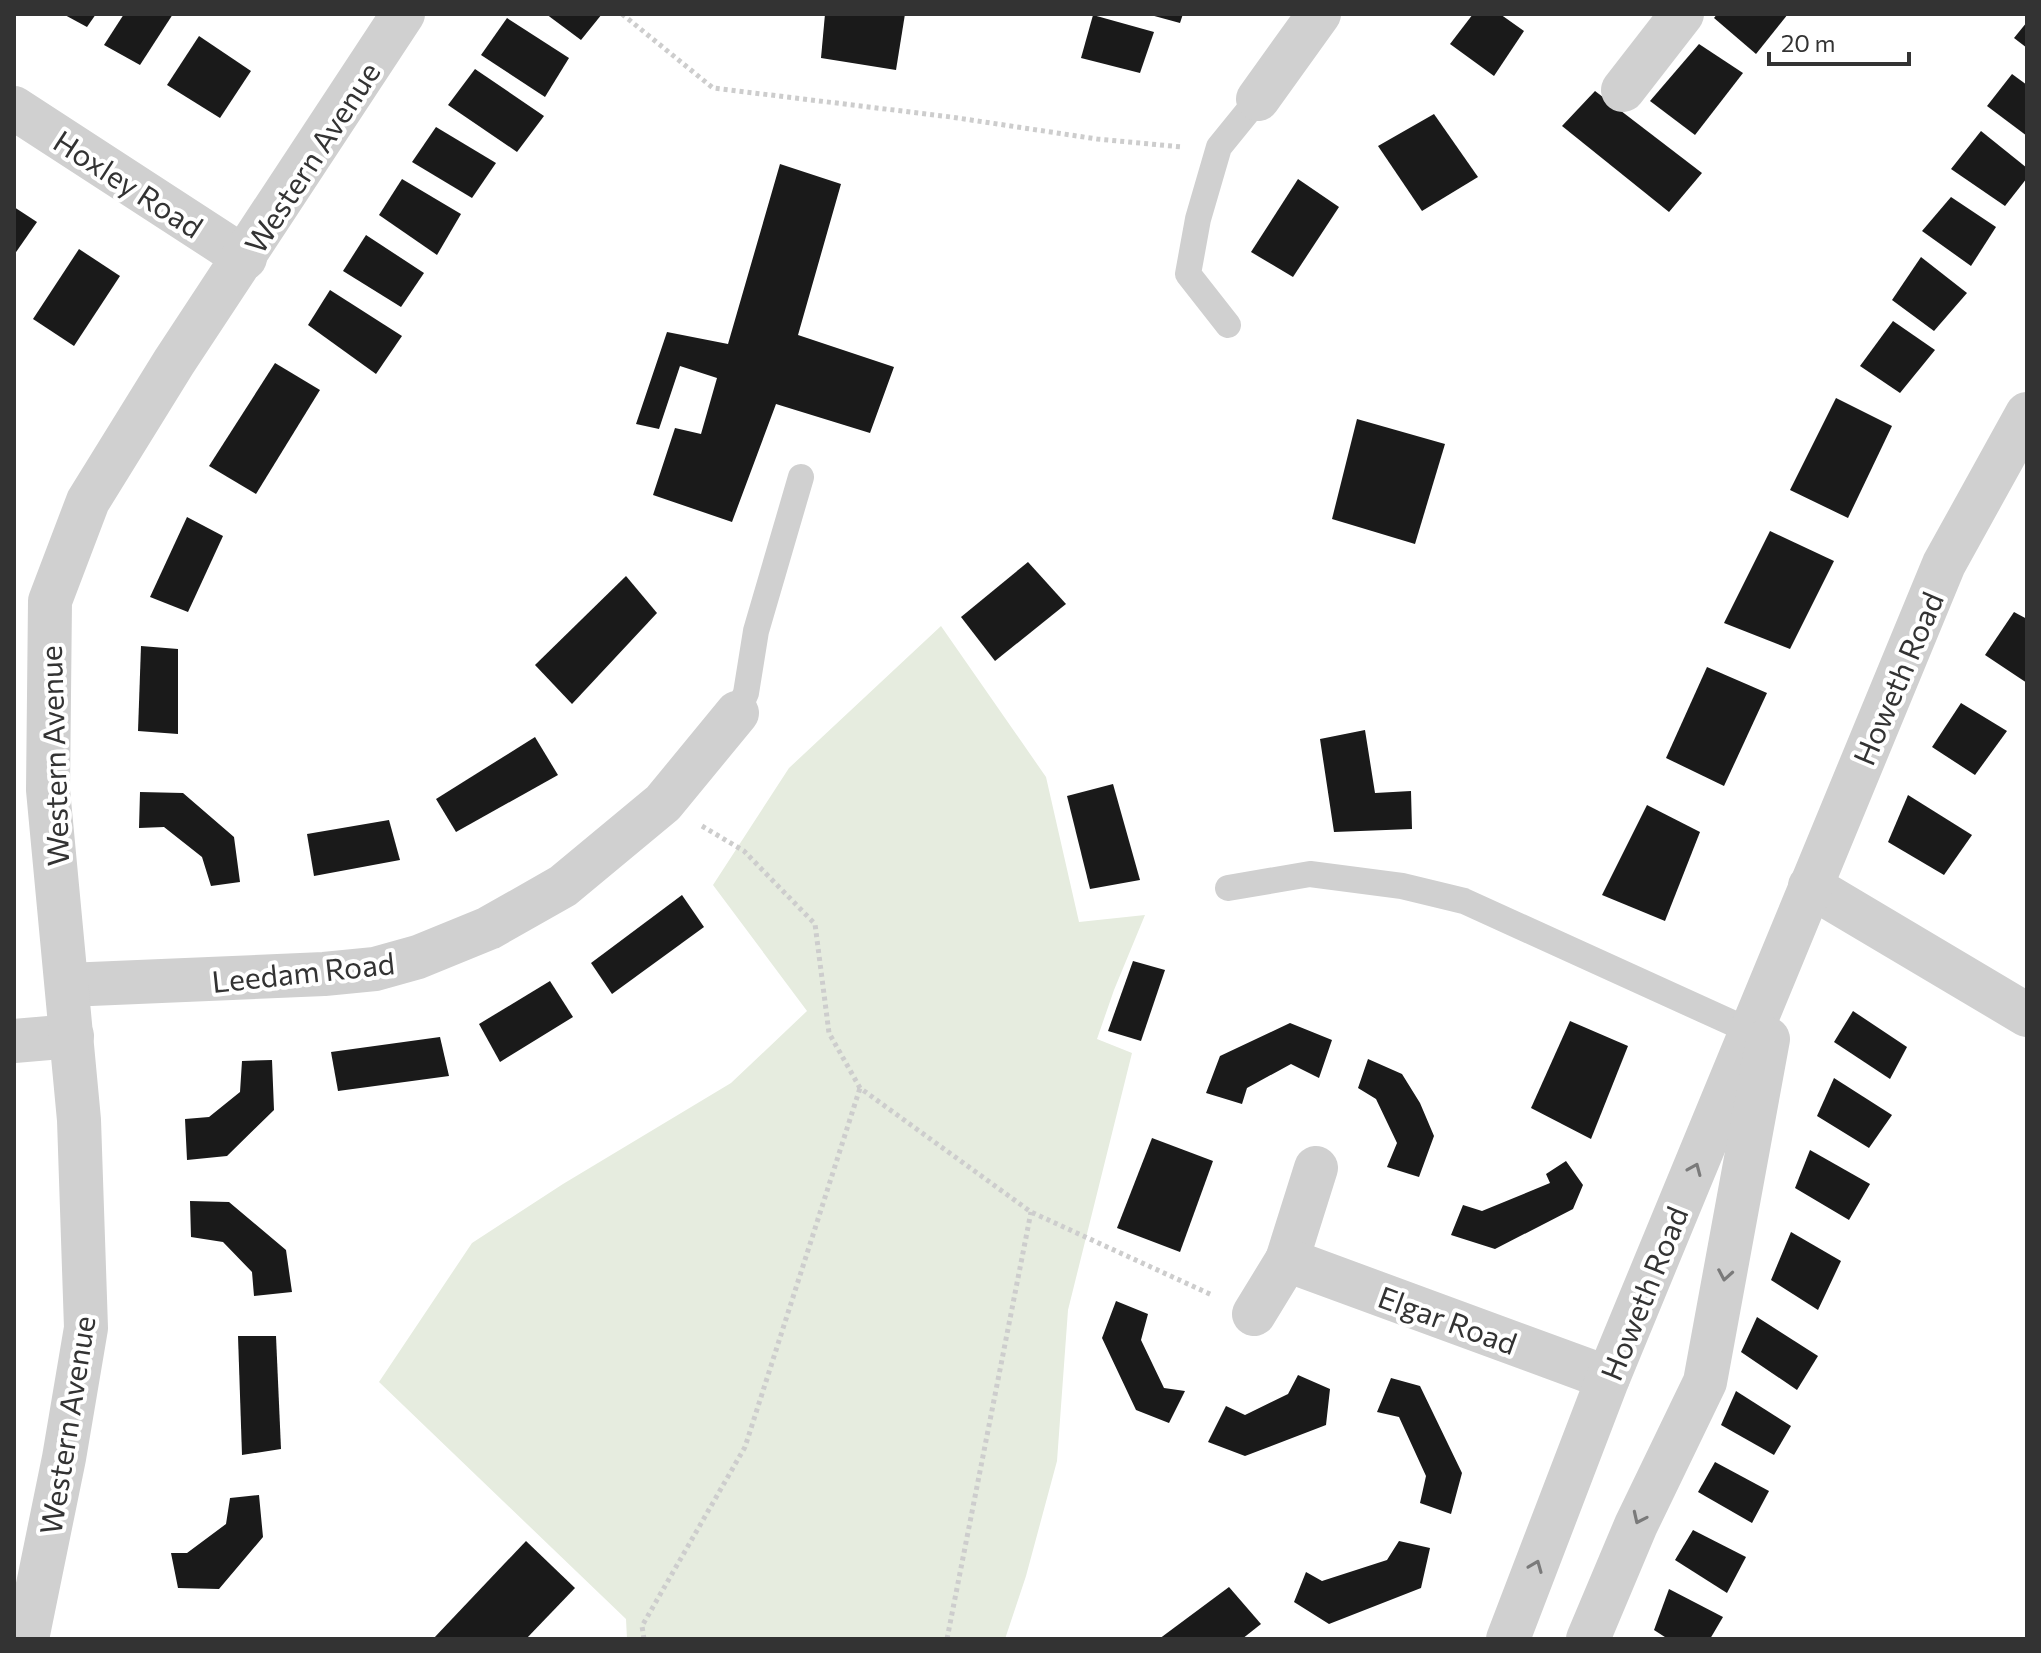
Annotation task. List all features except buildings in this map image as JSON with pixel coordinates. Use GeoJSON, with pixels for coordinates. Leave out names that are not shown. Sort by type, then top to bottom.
{"type":"FeatureCollection","features":[{"type":"Feature","properties":{"kind":"street","name":"Western Avenue"},"geometry":{"type":"LineString","coordinates":[[27,1639],[64,1458],[86,1328],[79,1120],[48,790],[50,601],[88,501],[174,362],[403,14]]}},
{"type":"Feature","properties":{"kind":"street"},"geometry":{"type":"LineString","coordinates":[[1258,99],[1319,14]]}},
{"type":"Feature","properties":{"kind":"street"},"geometry":{"type":"LineString","coordinates":[[1623,90],[1682,14]]}},
{"type":"Feature","properties":{"kind":"street","name":"Hoxley Road"},"geometry":{"type":"LineString","coordinates":[[14,108],[245,258]]}},
{"type":"Feature","properties":{"kind":"street","name":"Howeth Road"},"geometry":{"type":"LineString","coordinates":[[1508,1639],[1608,1378],[1944,564],[2027,414]]}},
{"type":"Feature","properties":{"kind":"street","name":"Leedam Road"},"geometry":{"type":"LineString","coordinates":[[67,985],[324,974],[375,969],[418,957],[489,928],[563,886],[663,803],[737,713]]}},
{"type":"Feature","properties":{"kind":"street"},"geometry":{"type":"LineString","coordinates":[[1810,886],[2027,1015]]}},
{"type":"Feature","properties":{"kind":"street","name":"Howeth Road"},"geometry":{"type":"LineString","coordinates":[[1588,1639],[1636,1525],[1705,1382],[1785,950]]}},
{"type":"Feature","properties":{"kind":"street"},"geometry":{"type":"LineString","coordinates":[[14,1041],[72,1036]]}},
{"type":"Feature","properties":{"kind":"street"},"geometry":{"type":"LineString","coordinates":[[1254,1314],[1287,1260],[1316,1168]]}},
{"type":"Feature","properties":{"kind":"street","name":"Elgar Road"},"geometry":{"type":"LineString","coordinates":[[1287,1260],[1608,1378]]}},
{"type":"Feature","properties":{"kind":"lane"},"geometry":{"type":"LineString","coordinates":[[1228,325],[1188,274],[1198,219],[1219,147],[1258,99]]}},
{"type":"Feature","properties":{"kind":"lane"},"geometry":{"type":"LineString","coordinates":[[737,713],[746,693],[756,631],[801,477]]}},
{"type":"Feature","properties":{"kind":"lane"},"geometry":{"type":"LineString","coordinates":[[1228,888],[1310,874],[1402,886],[1464,901],[1752,1032]]}},
{"type":"Feature","properties":{"kind":"path"},"geometry":{"type":"LineString","coordinates":[[622,14],[713,88],[951,117],[1097,139],[1188,148],[1219,147]]}},
{"type":"Feature","properties":{"kind":"path"},"geometry":{"type":"LineString","coordinates":[[663,803],[744,851],[815,924],[829,1033],[860,1088],[1031,1212],[1254,1314]]}},
{"type":"Feature","properties":{"kind":"path"},"geometry":{"type":"LineString","coordinates":[[644,1639],[642,1626],[745,1447],[860,1088]]}},
{"type":"Feature","properties":{"kind":"path"},"geometry":{"type":"LineString","coordinates":[[947,1639],[1031,1212]]}},
{"type":"Feature","properties":{"kind":"shaded area"},"geometry":{"type":"Polygon","coordinates":[[[941,626],[1046,777],[1079,922],[1145,915],[1097,1039],[1132,1053],[1068,1310],[1057,1461],[1026,1576],[1005,1639],[627,1639],[626,1619],[379,1382],[472,1243],[731,1083],[807,1011],[713,885],[789,768],[941,626]]]}}]}
